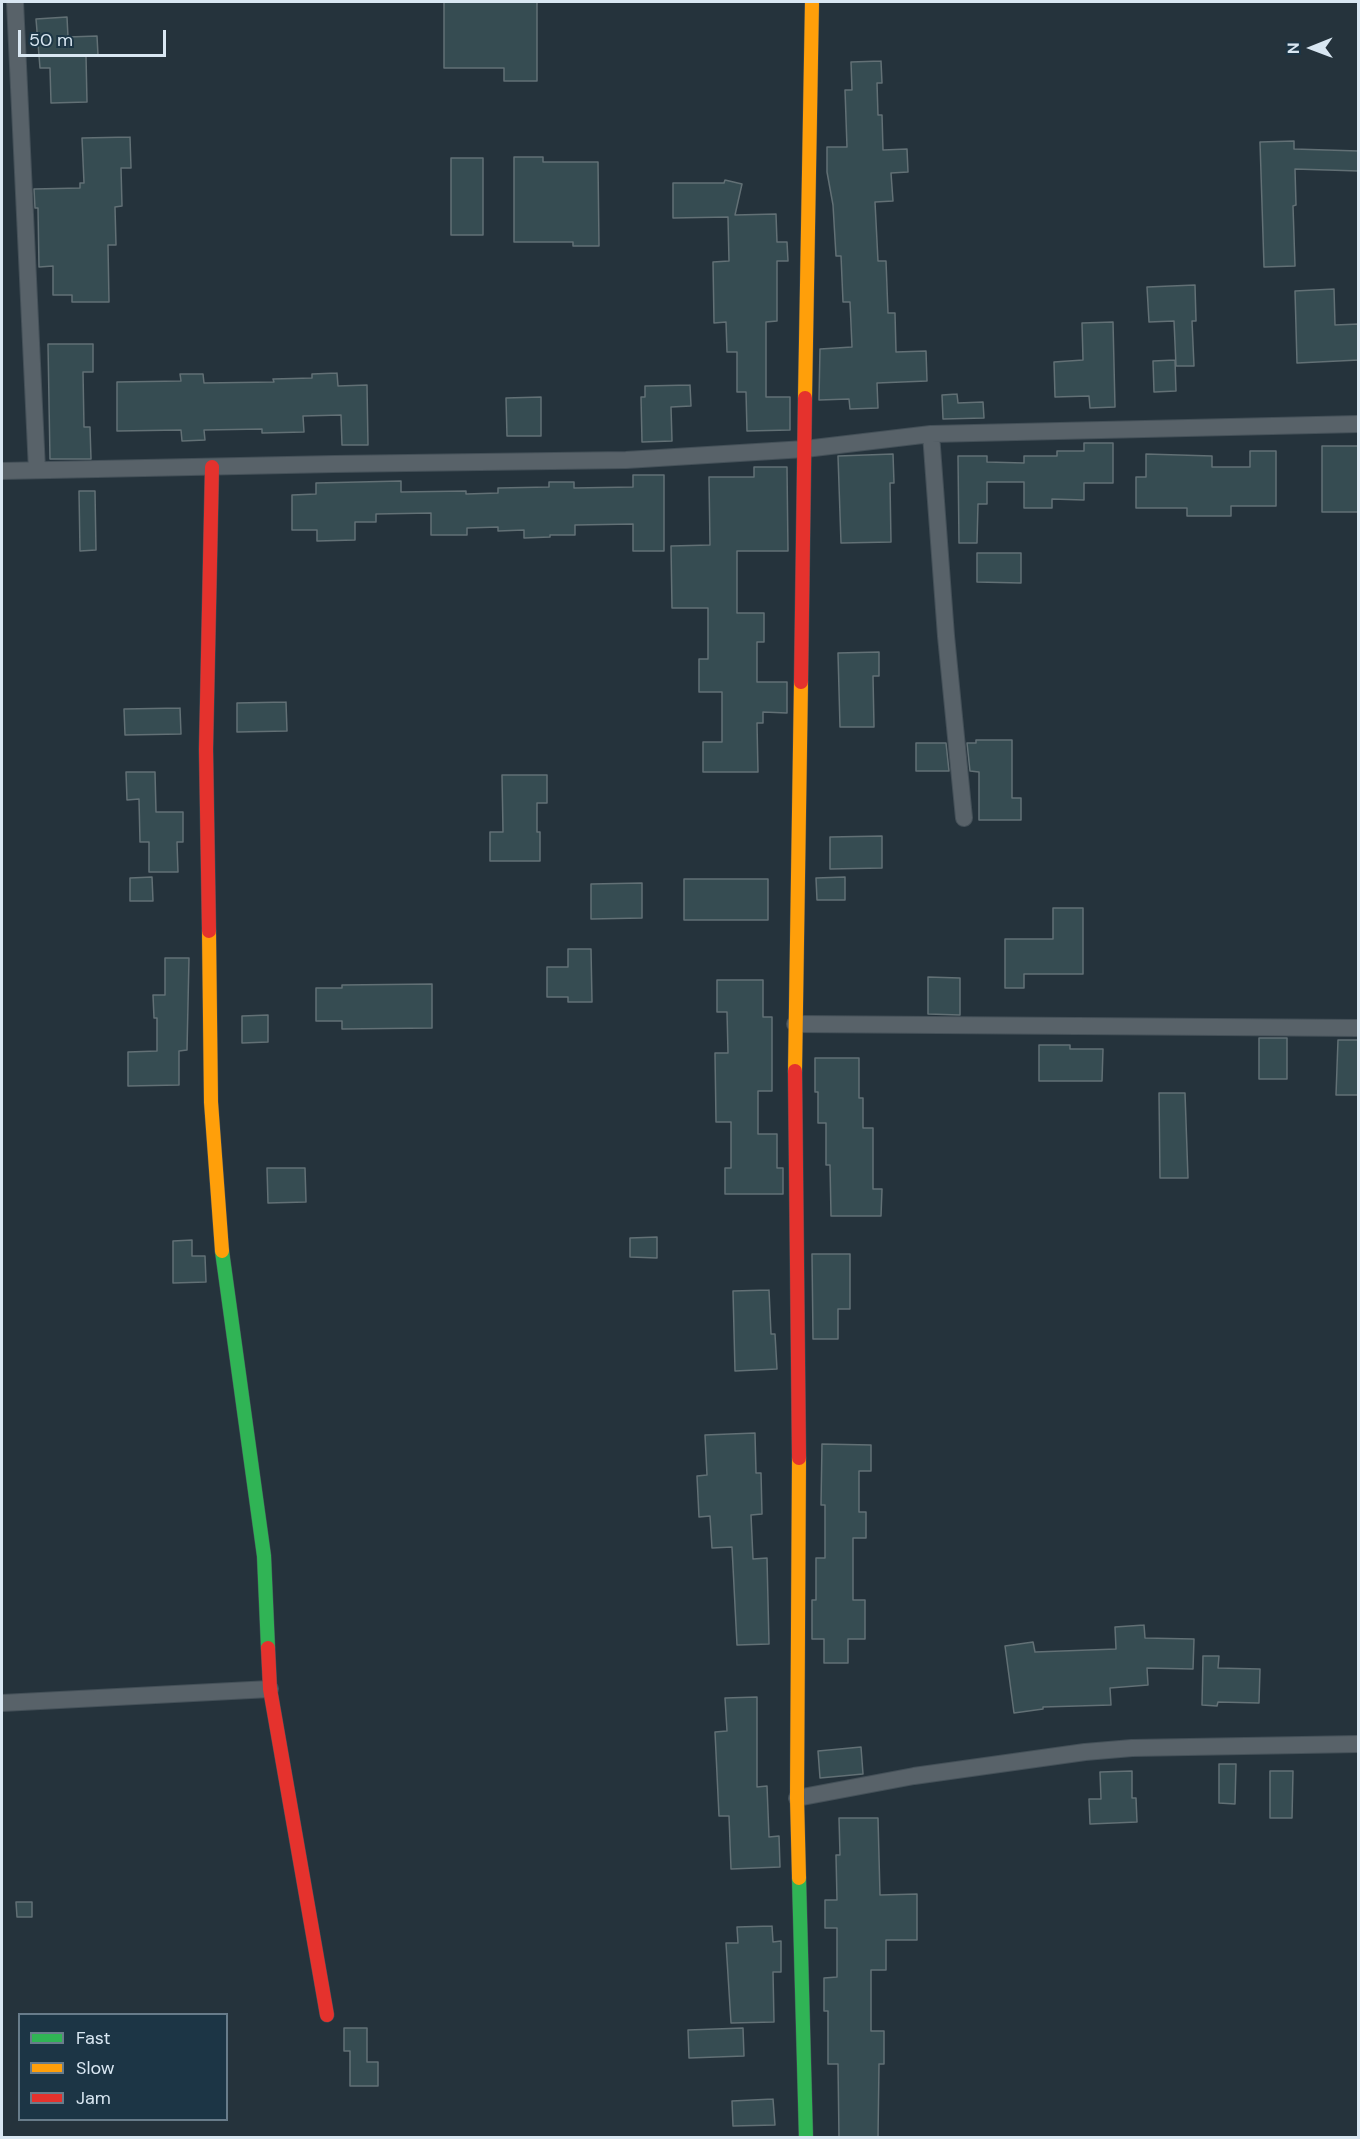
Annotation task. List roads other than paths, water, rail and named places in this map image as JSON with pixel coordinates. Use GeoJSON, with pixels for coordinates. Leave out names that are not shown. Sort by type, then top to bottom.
{"type":"FeatureCollection","features":[{"type":"Feature","properties":{"kind":"street"},"geometry":{"type":"LineString","coordinates":[[15,2],[37,470]]}},
{"type":"Feature","properties":{"kind":"street"},"geometry":{"type":"LineString","coordinates":[[806,2138],[797,1798],[799,1514],[795,1024],[812,2]]}},
{"type":"Feature","properties":{"kind":"street"},"geometry":{"type":"LineString","coordinates":[[2,471],[626,460],[805,449],[931,434],[1359,424]]}},
{"type":"Feature","properties":{"kind":"street"},"geometry":{"type":"LineString","coordinates":[[931,434],[946,636],[964,818]]}},
{"type":"Feature","properties":{"kind":"street"},"geometry":{"type":"LineString","coordinates":[[212,467],[206,749],[211,1102],[219,1228],[264,1556],[270,1689],[327,2015]]}},
{"type":"Feature","properties":{"kind":"street"},"geometry":{"type":"LineString","coordinates":[[795,1024],[1359,1029]]}},
{"type":"Feature","properties":{"kind":"street"},"geometry":{"type":"LineString","coordinates":[[2,1703],[270,1689]]}},
{"type":"Feature","properties":{"kind":"street"},"geometry":{"type":"LineString","coordinates":[[797,1798],[914,1776],[1085,1752],[1132,1748],[1359,1744]]}}]}
